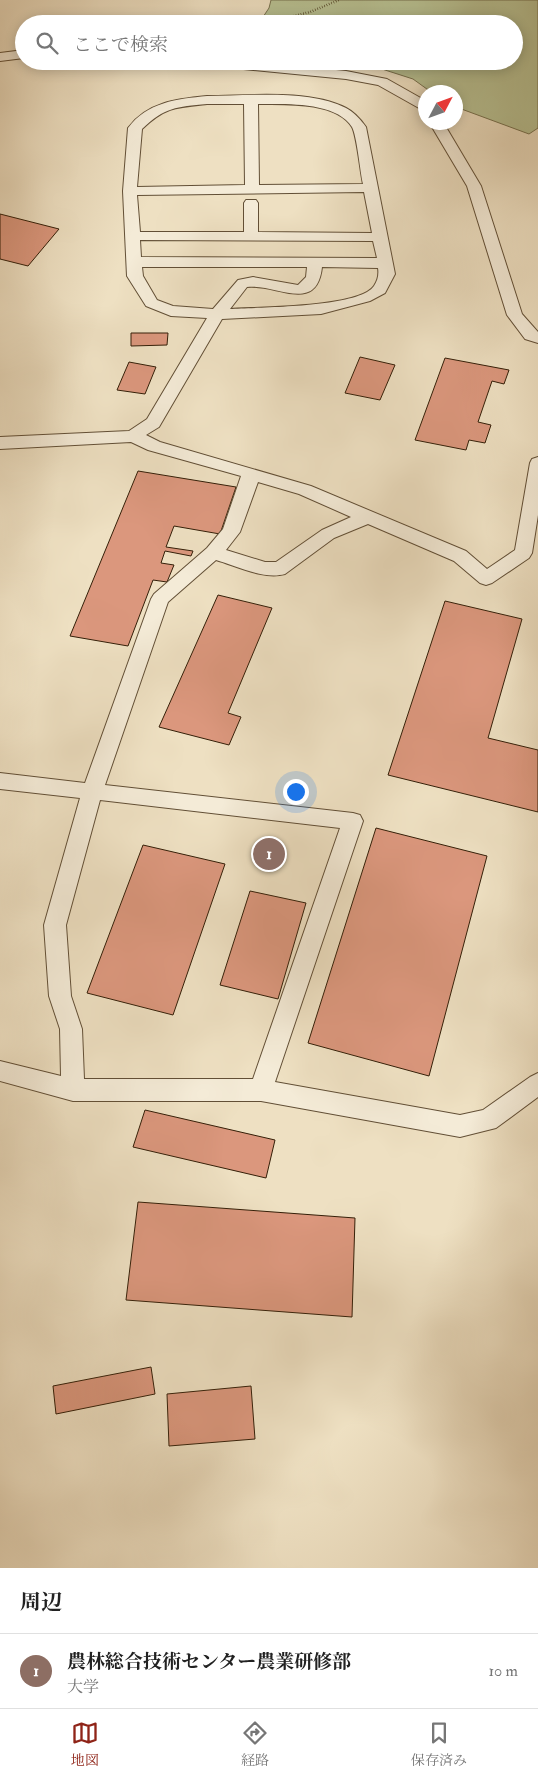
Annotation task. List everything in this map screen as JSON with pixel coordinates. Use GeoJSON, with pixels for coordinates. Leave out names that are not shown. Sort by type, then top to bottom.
{"type":"FeatureCollection","features":[{"type":"Feature","properties":{"kind":"lane"},"geometry":{"type":"LineString","coordinates":[[0,57],[15,55]]}},
{"type":"Feature","properties":{"kind":"lane"},"geometry":{"type":"LineString","coordinates":[[295,70],[346,75],[382,82],[418,101]]}},
{"type":"Feature","properties":{"kind":"lane"},"geometry":{"type":"LineString","coordinates":[[207,100],[252,101],[304,102],[330,107],[343,112],[360,127],[387,274],[380,290],[365,298],[321,309],[217,314],[171,311],[151,303],[135,276],[130,191],[134,128],[152,112],[184,102],[207,100]]}},
{"type":"Feature","properties":{"kind":"lane"},"geometry":{"type":"LineString","coordinates":[[251,236],[252,101]]}},
{"type":"Feature","properties":{"kind":"lane"},"geometry":{"type":"LineString","coordinates":[[441,130],[474,186],[515,315],[531,335],[538,338]]}},
{"type":"Feature","properties":{"kind":"lane"},"geometry":{"type":"LineString","coordinates":[[130,191],[252,196],[371,188]]}},
{"type":"Feature","properties":{"kind":"lane"},"geometry":{"type":"LineString","coordinates":[[133,236],[380,237]]}},
{"type":"Feature","properties":{"kind":"lane"},"geometry":{"type":"LineString","coordinates":[[134,262],[385,263]]}},
{"type":"Feature","properties":{"kind":"lane"},"geometry":{"type":"LineString","coordinates":[[133,436],[153,423],[217,314],[242,284],[254,282],[275,288],[296,290],[309,285],[315,277],[315,263]]}},
{"type":"Feature","properties":{"kind":"lane"},"geometry":{"type":"LineString","coordinates":[[0,443],[133,436],[154,446],[305,490],[460,556],[486,578],[522,554],[538,463]]}},
{"type":"Feature","properties":{"kind":"lane"},"geometry":{"type":"LineString","coordinates":[[73,1090],[72,1029],[60,996],[56,925],[92,792],[160,599],[213,553],[231,532],[250,481],[250,473]]}},
{"type":"Feature","properties":{"kind":"lane"},"geometry":{"type":"LineString","coordinates":[[213,553],[265,568],[279,569],[328,534],[367,517]]}},
{"type":"Feature","properties":{"kind":"lane"},"geometry":{"type":"LineString","coordinates":[[0,781],[353,821],[261,1090]]}},
{"type":"Feature","properties":{"kind":"lane"},"geometry":{"type":"LineString","coordinates":[[0,1071],[73,1090],[261,1090],[460,1126],[488,1120],[538,1084]]}},
{"type":"Feature","properties":{"kind":"path"},"geometry":{"type":"LineString","coordinates":[[298,15],[339,0]]}},
{"type":"Feature","properties":{"kind":"green space"},"geometry":{"type":"Polygon","coordinates":[[[271,0],[538,0],[538,128],[529,134],[463,110],[463,85],[421,85],[413,79],[385,70],[523,70],[523,15],[264,15],[271,0]]]}},
{"type":"Feature","properties":{"kind":"building"},"geometry":{"type":"Polygon","coordinates":[[[0,214],[59,229],[28,266],[0,259],[0,214]]]}},
{"type":"Feature","properties":{"kind":"building"},"geometry":{"type":"Polygon","coordinates":[[[131,333],[168,333],[167,345],[131,346],[131,333]]]}},
{"type":"Feature","properties":{"kind":"building"},"geometry":{"type":"Polygon","coordinates":[[[360,357],[395,365],[380,400],[345,393],[360,357]]]}},
{"type":"Feature","properties":{"kind":"building"},"geometry":{"type":"Polygon","coordinates":[[[445,358],[509,370],[504,384],[492,381],[478,422],[491,425],[485,443],[469,440],[466,450],[415,440],[445,358]]]}},
{"type":"Feature","properties":{"kind":"building"},"geometry":{"type":"Polygon","coordinates":[[[129,362],[156,367],[145,394],[117,390],[129,362]]]}},
{"type":"Feature","properties":{"kind":"building"},"geometry":{"type":"Polygon","coordinates":[[[138,471],[236,487],[220,534],[174,526],[166,547],[193,551],[191,556],[165,551],[161,563],[174,565],[167,582],[153,580],[128,646],[70,636],[138,471]]]}},
{"type":"Feature","properties":{"kind":"building"},"geometry":{"type":"Polygon","coordinates":[[[218,595],[272,608],[228,713],[241,717],[229,745],[159,727],[218,595]]]}},
{"type":"Feature","properties":{"kind":"building"},"geometry":{"type":"Polygon","coordinates":[[[445,601],[522,619],[488,738],[538,750],[538,812],[388,775],[445,601]]]}},
{"type":"Feature","properties":{"kind":"building"},"geometry":{"type":"Polygon","coordinates":[[[376,828],[487,856],[429,1076],[308,1043],[376,828]]]}},
{"type":"Feature","properties":{"kind":"building"},"geometry":{"type":"Polygon","coordinates":[[[143,845],[225,864],[173,1015],[87,993],[143,845]]]}},
{"type":"Feature","properties":{"kind":"building"},"geometry":{"type":"Polygon","coordinates":[[[250,891],[306,903],[278,999],[220,985],[250,891]]]}},
{"type":"Feature","properties":{"kind":"building"},"geometry":{"type":"Polygon","coordinates":[[[145,1110],[275,1140],[266,1178],[133,1147],[145,1110]]]}},
{"type":"Feature","properties":{"kind":"building"},"geometry":{"type":"Polygon","coordinates":[[[138,1202],[355,1218],[352,1317],[126,1300],[138,1202]]]}},
{"type":"Feature","properties":{"kind":"building"},"geometry":{"type":"Polygon","coordinates":[[[151,1367],[155,1394],[56,1414],[53,1386],[151,1367]]]}},
{"type":"Feature","properties":{"kind":"building"},"geometry":{"type":"Polygon","coordinates":[[[251,1386],[255,1439],[169,1446],[167,1394],[251,1386]]]}},
{"type":"Feature","properties":{"kind":"place","name":"農林総合技術センター農業研修部"},"geometry":{"type":"Point","coordinates":[269,854]}}]}
